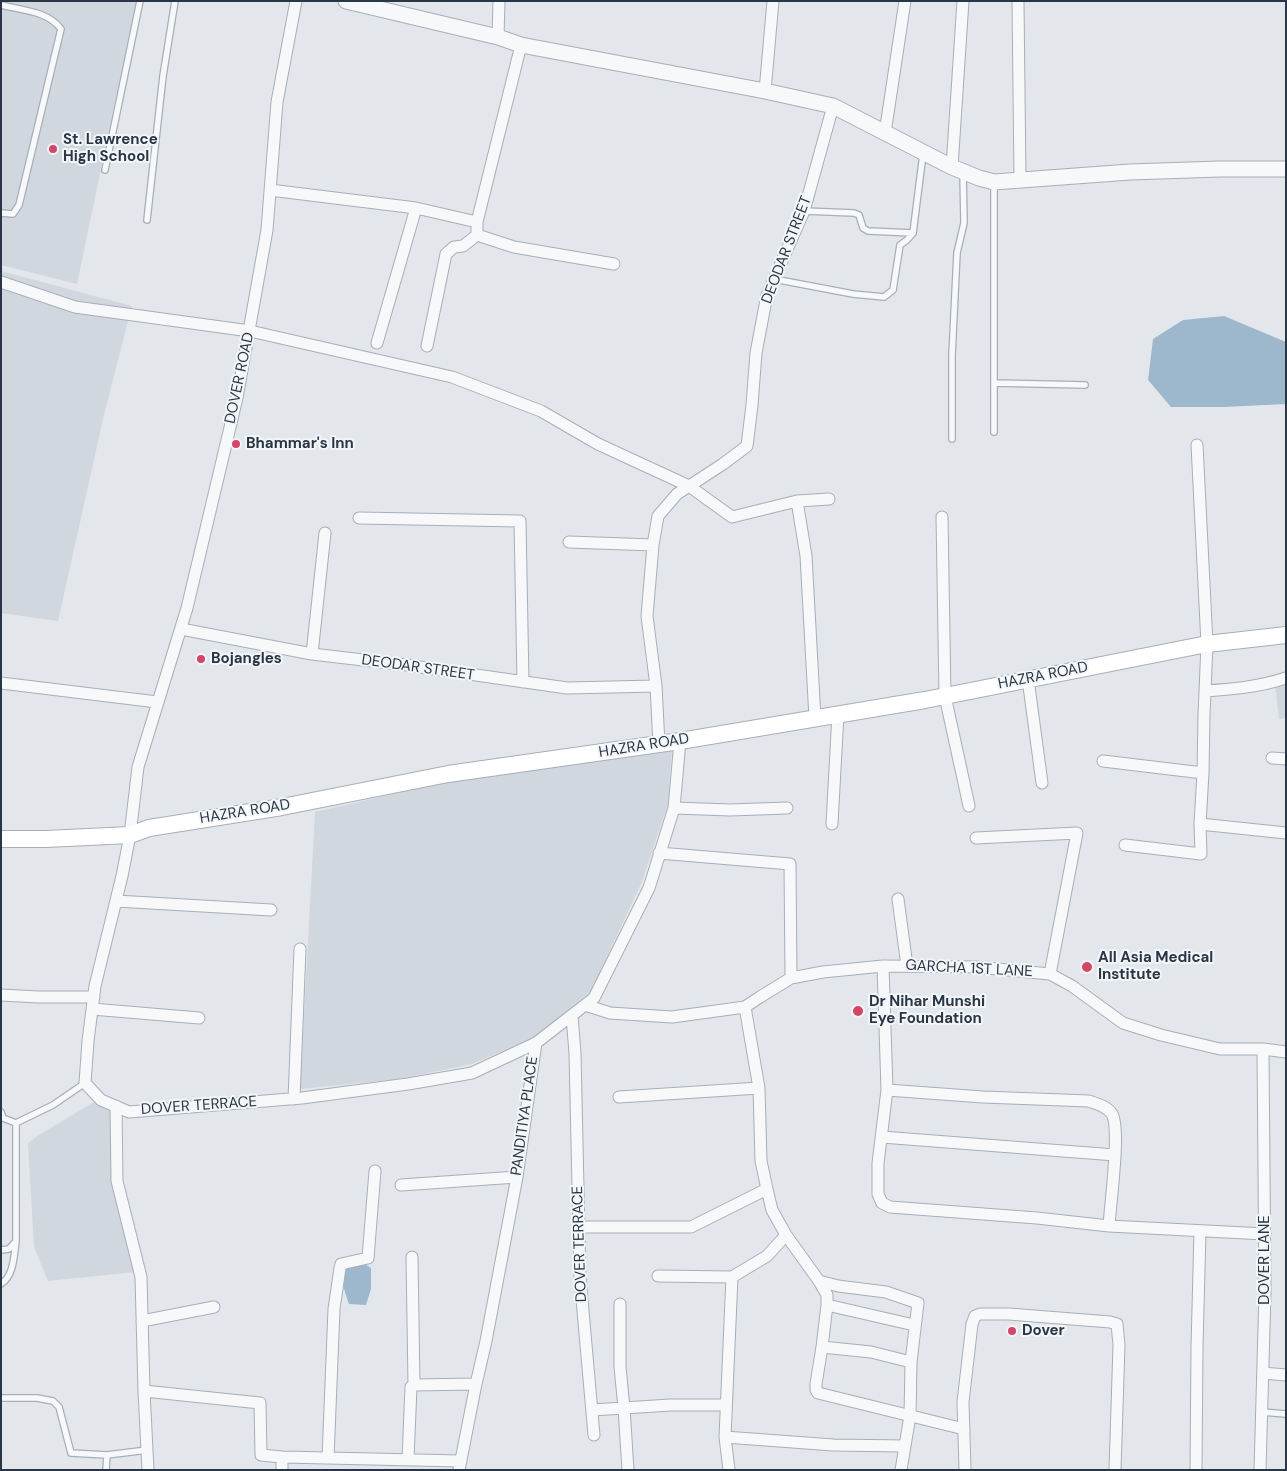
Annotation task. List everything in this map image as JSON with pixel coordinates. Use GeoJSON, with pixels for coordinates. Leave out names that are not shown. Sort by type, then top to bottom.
{"type":"FeatureCollection","features":[{"type":"Feature","properties":{"kind":"main road","name":"HAZRA ROAD"},"geometry":{"type":"LineString","coordinates":[[1,839],[130,835],[149,828],[282,806],[448,774],[680,741],[944,696],[1207,644],[1286,635]]}},
{"type":"Feature","properties":{"kind":"street","name":"DOVER ROAD"},"geometry":{"type":"LineString","coordinates":[[130,835],[138,767],[181,629],[237,398],[267,230],[277,102],[296,1]]}},
{"type":"Feature","properties":{"kind":"street"},"geometry":{"type":"LineString","coordinates":[[346,1],[498,37],[521,45],[765,91],[833,106],[958,169],[994,182],[1130,172],[1220,168],[1286,169]]}},
{"type":"Feature","properties":{"kind":"street"},"geometry":{"type":"LineString","coordinates":[[498,37],[499,1]]}},
{"type":"Feature","properties":{"kind":"street"},"geometry":{"type":"LineString","coordinates":[[765,91],[773,1]]}},
{"type":"Feature","properties":{"kind":"street"},"geometry":{"type":"LineString","coordinates":[[885,133],[905,1]]}},
{"type":"Feature","properties":{"kind":"street"},"geometry":{"type":"LineString","coordinates":[[958,169],[962,1]]}},
{"type":"Feature","properties":{"kind":"street"},"geometry":{"type":"LineString","coordinates":[[1018,1],[1020,180]]}},
{"type":"Feature","properties":{"kind":"street"},"geometry":{"type":"LineString","coordinates":[[427,346],[446,254],[454,247],[464,246],[477,235],[477,222],[521,45]]}},
{"type":"Feature","properties":{"kind":"street","name":"DEODAR STREET"},"geometry":{"type":"LineString","coordinates":[[660,744],[656,686],[647,616],[653,545],[658,516],[677,494],[747,446],[756,353],[767,295],[804,211],[833,106]]}},
{"type":"Feature","properties":{"kind":"street"},"geometry":{"type":"LineString","coordinates":[[270,190],[416,208],[477,222]]}},
{"type":"Feature","properties":{"kind":"street"},"geometry":{"type":"LineString","coordinates":[[377,343],[416,208]]}},
{"type":"Feature","properties":{"kind":"street"},"geometry":{"type":"LineString","coordinates":[[477,235],[514,247],[614,264]]}},
{"type":"Feature","properties":{"kind":"street"},"geometry":{"type":"LineString","coordinates":[[1,282],[75,307],[250,331],[452,378],[541,411],[598,444],[689,486],[732,517],[797,502],[829,499]]}},
{"type":"Feature","properties":{"kind":"street"},"geometry":{"type":"LineString","coordinates":[[1125,845],[1201,854],[1200,824],[1207,644],[1197,445]]}},
{"type":"Feature","properties":{"kind":"street"},"geometry":{"type":"LineString","coordinates":[[797,502],[806,556],[815,718]]}},
{"type":"Feature","properties":{"kind":"street"},"geometry":{"type":"LineString","coordinates":[[942,517],[944,696],[969,806]]}},
{"type":"Feature","properties":{"kind":"street"},"geometry":{"type":"LineString","coordinates":[[359,518],[520,521],[523,682]]}},
{"type":"Feature","properties":{"kind":"street"},"geometry":{"type":"LineString","coordinates":[[312,654],[325,533]]}},
{"type":"Feature","properties":{"kind":"street"},"geometry":{"type":"LineString","coordinates":[[569,542],[653,545]]}},
{"type":"Feature","properties":{"kind":"street","name":"DEODAR STREET"},"geometry":{"type":"LineString","coordinates":[[181,629],[312,654],[406,665],[567,688],[656,686]]}},
{"type":"Feature","properties":{"kind":"street"},"geometry":{"type":"LineString","coordinates":[[1205,692],[1245,688],[1286,678]]}},
{"type":"Feature","properties":{"kind":"street"},"geometry":{"type":"LineString","coordinates":[[1028,680],[1042,783]]}},
{"type":"Feature","properties":{"kind":"street"},"geometry":{"type":"LineString","coordinates":[[1,684],[157,702]]}},
{"type":"Feature","properties":{"kind":"street"},"geometry":{"type":"LineString","coordinates":[[832,824],[838,714]]}},
{"type":"Feature","properties":{"kind":"street","name":"PANDITIYA PLACE"},"geometry":{"type":"LineString","coordinates":[[460,1465],[517,1177],[536,1043],[594,998],[649,888],[674,808],[680,741]]}},
{"type":"Feature","properties":{"kind":"street"},"geometry":{"type":"LineString","coordinates":[[1272,758],[1286,758]]}},
{"type":"Feature","properties":{"kind":"street"},"geometry":{"type":"LineString","coordinates":[[1103,761],[1203,773]]}},
{"type":"Feature","properties":{"kind":"street"},"geometry":{"type":"LineString","coordinates":[[674,808],[730,810],[787,808]]}},
{"type":"Feature","properties":{"kind":"street"},"geometry":{"type":"LineString","coordinates":[[1200,824],[1286,833]]}},
{"type":"Feature","properties":{"kind":"street"},"geometry":{"type":"LineString","coordinates":[[976,838],[1077,833],[1050,974]]}},
{"type":"Feature","properties":{"kind":"street"},"geometry":{"type":"LineString","coordinates":[[85,1083],[95,986],[130,835]]}},
{"type":"Feature","properties":{"kind":"street"},"geometry":{"type":"LineString","coordinates":[[659,853],[790,864],[790,978]]}},
{"type":"Feature","properties":{"kind":"street"},"geometry":{"type":"LineString","coordinates":[[898,899],[907,966]]}},
{"type":"Feature","properties":{"kind":"street"},"geometry":{"type":"LineString","coordinates":[[116,901],[271,910]]}},
{"type":"Feature","properties":{"kind":"street"},"geometry":{"type":"LineString","coordinates":[[294,1099],[300,948]]}},
{"type":"Feature","properties":{"kind":"street"},"geometry":{"type":"LineString","coordinates":[[883,966],[886,1090],[878,1163],[878,1194],[882,1203],[890,1207],[1037,1218],[1109,1226],[1265,1234]]}},
{"type":"Feature","properties":{"kind":"street","name":"GARCHA 1ST LANE"},"geometry":{"type":"LineString","coordinates":[[745,1007],[790,978],[823,972],[883,966],[976,967],[1050,974],[1072,986],[1123,1024],[1161,1035],[1220,1049],[1264,1049],[1286,1052]]}},
{"type":"Feature","properties":{"kind":"street"},"geometry":{"type":"LineString","coordinates":[[1,995],[94,997]]}},
{"type":"Feature","properties":{"kind":"street"},"geometry":{"type":"LineString","coordinates":[[585,1005],[610,1013],[672,1017],[745,1007],[759,1088],[761,1161],[766,1189],[772,1210],[786,1235],[819,1281],[826,1295],[827,1305],[816,1390],[818,1393],[964,1429]]}},
{"type":"Feature","properties":{"kind":"street"},"geometry":{"type":"LineString","coordinates":[[92,1009],[198,1018]]}},
{"type":"Feature","properties":{"kind":"street","name":"DOVER TERRACE"},"geometry":{"type":"LineString","coordinates":[[572,1016],[575,1053],[580,1277],[594,1435]]}},
{"type":"Feature","properties":{"kind":"street","name":"DOVER TERRACE"},"geometry":{"type":"LineString","coordinates":[[85,1083],[101,1100],[129,1112],[294,1099],[408,1084],[472,1073],[536,1043]]}},
{"type":"Feature","properties":{"kind":"street","name":"DOVER LANE"},"geometry":{"type":"LineString","coordinates":[[1260,1470],[1265,1234],[1264,1049]]}},
{"type":"Feature","properties":{"kind":"street"},"geometry":{"type":"LineString","coordinates":[[619,1097],[759,1088]]}},
{"type":"Feature","properties":{"kind":"street"},"geometry":{"type":"LineString","coordinates":[[886,1090],[983,1097],[1089,1101],[1104,1106],[1112,1114],[1115,1126],[1115,1155],[1109,1226]]}},
{"type":"Feature","properties":{"kind":"street"},"geometry":{"type":"LineString","coordinates":[[116,1106],[117,1181],[141,1277],[148,1470]]}},
{"type":"Feature","properties":{"kind":"street"},"geometry":{"type":"LineString","coordinates":[[882,1137],[1115,1155]]}},
{"type":"Feature","properties":{"kind":"street"},"geometry":{"type":"LineString","coordinates":[[328,1458],[334,1309],[340,1268],[341,1264],[368,1258],[375,1171]]}},
{"type":"Feature","properties":{"kind":"street"},"geometry":{"type":"LineString","coordinates":[[401,1185],[517,1177]]}},
{"type":"Feature","properties":{"kind":"street"},"geometry":{"type":"LineString","coordinates":[[579,1227],[691,1227],[766,1189]]}},
{"type":"Feature","properties":{"kind":"street"},"geometry":{"type":"LineString","coordinates":[[1196,1470],[1200,1231]]}},
{"type":"Feature","properties":{"kind":"street"},"geometry":{"type":"LineString","coordinates":[[658,1276],[732,1277],[767,1256],[786,1235]]}},
{"type":"Feature","properties":{"kind":"street"},"geometry":{"type":"LineString","coordinates":[[408,1460],[411,1387],[414,1384],[412,1257]]}},
{"type":"Feature","properties":{"kind":"street"},"geometry":{"type":"LineString","coordinates":[[730,1470],[725,1437],[732,1277]]}},
{"type":"Feature","properties":{"kind":"street"},"geometry":{"type":"LineString","coordinates":[[819,1281],[838,1286],[886,1292],[918,1303],[911,1362],[910,1416],[901,1470]]}},
{"type":"Feature","properties":{"kind":"street"},"geometry":{"type":"LineString","coordinates":[[620,1304],[620,1367],[628,1470]]}},
{"type":"Feature","properties":{"kind":"street"},"geometry":{"type":"LineString","coordinates":[[827,1305],[914,1325]]}},
{"type":"Feature","properties":{"kind":"street"},"geometry":{"type":"LineString","coordinates":[[142,1321],[214,1307]]}},
{"type":"Feature","properties":{"kind":"street"},"geometry":{"type":"LineString","coordinates":[[966,1470],[963,1402],[972,1324],[974,1316],[980,1314],[1009,1314],[1117,1324],[1119,1345],[1115,1470]]}},
{"type":"Feature","properties":{"kind":"street"},"geometry":{"type":"LineString","coordinates":[[822,1347],[871,1352],[911,1362]]}},
{"type":"Feature","properties":{"kind":"street"},"geometry":{"type":"LineString","coordinates":[[1263,1374],[1286,1375]]}},
{"type":"Feature","properties":{"kind":"street"},"geometry":{"type":"LineString","coordinates":[[414,1384],[476,1384]]}},
{"type":"Feature","properties":{"kind":"street"},"geometry":{"type":"LineString","coordinates":[[144,1391],[260,1403],[261,1455],[408,1460],[460,1465]]}},
{"type":"Feature","properties":{"kind":"street"},"geometry":{"type":"LineString","coordinates":[[592,1410],[670,1405],[726,1405]]}},
{"type":"Feature","properties":{"kind":"street"},"geometry":{"type":"LineString","coordinates":[[725,1437],[832,1445],[905,1446]]}},
{"type":"Feature","properties":{"kind":"street"},"geometry":{"type":"LineString","coordinates":[[282,1457],[282,1470]]}},
{"type":"Feature","properties":{"kind":"lane"},"geometry":{"type":"LineString","coordinates":[[105,170],[140,1]]}},
{"type":"Feature","properties":{"kind":"lane"},"geometry":{"type":"LineString","coordinates":[[147,220],[163,76],[175,1]]}},
{"type":"Feature","properties":{"kind":"lane"},"geometry":{"type":"LineString","coordinates":[[1,5],[47,17],[55,21],[60,29],[19,205],[13,214],[1,213]]}},
{"type":"Feature","properties":{"kind":"lane"},"geometry":{"type":"LineString","coordinates":[[774,279],[853,294],[884,296],[893,290],[900,245],[913,233],[923,152]]}},
{"type":"Feature","properties":{"kind":"lane"},"geometry":{"type":"LineString","coordinates":[[952,439],[952,355],[957,253],[964,223],[958,169]]}},
{"type":"Feature","properties":{"kind":"lane"},"geometry":{"type":"LineString","coordinates":[[994,182],[994,432]]}},
{"type":"Feature","properties":{"kind":"lane"},"geometry":{"type":"LineString","coordinates":[[804,211],[854,213],[859,215],[863,228],[868,231],[913,233]]}},
{"type":"Feature","properties":{"kind":"lane"},"geometry":{"type":"LineString","coordinates":[[994,384],[1086,385]]}},
{"type":"Feature","properties":{"kind":"lane"},"geometry":{"type":"LineString","coordinates":[[1,1112],[3,1118],[16,1123],[53,1105],[85,1083]]}},
{"type":"Feature","properties":{"kind":"lane"},"geometry":{"type":"LineString","coordinates":[[1,1284],[8,1278],[13,1262],[16,1241],[16,1123]]}},
{"type":"Feature","properties":{"kind":"lane"},"geometry":{"type":"LineString","coordinates":[[1,1250],[9,1249],[16,1241]]}},
{"type":"Feature","properties":{"kind":"lane"},"geometry":{"type":"LineString","coordinates":[[1,1398],[37,1398],[53,1401],[59,1407],[72,1453],[108,1455],[147,1450]]}},
{"type":"Feature","properties":{"kind":"lane"},"geometry":{"type":"LineString","coordinates":[[1262,1412],[1286,1414]]}},
{"type":"Feature","properties":{"kind":"lane"},"geometry":{"type":"LineString","coordinates":[[106,1470],[108,1455]]}},
{"type":"Feature","properties":{"kind":"shaded area","name":"St. Lawrence High School"},"geometry":{"type":"Polygon","coordinates":[[[1,1],[136,1],[77,284],[1,265],[1,1]]]}},
{"type":"Feature","properties":{"kind":"shaded area"},"geometry":{"type":"Polygon","coordinates":[[[1,271],[132,306],[104,415],[58,621],[1,613],[1,271]]]}},
{"type":"Feature","properties":{"kind":"shaded area"},"geometry":{"type":"Polygon","coordinates":[[[1286,683],[1286,718],[1279,719],[1275,685],[1286,683]]]}},
{"type":"Feature","properties":{"kind":"shaded area"},"geometry":{"type":"Polygon","coordinates":[[[672,748],[668,804],[641,884],[591,991],[533,1038],[472,1064],[399,1079],[300,1089],[315,812],[467,777],[672,748]]]}},
{"type":"Feature","properties":{"kind":"shaded area"},"geometry":{"type":"Polygon","coordinates":[[[94,1102],[110,1107],[114,1181],[135,1272],[48,1281],[34,1247],[28,1143],[94,1102]]]}},
{"type":"Feature","properties":{"kind":"water"},"geometry":{"type":"Polygon","coordinates":[[[1224,316],[1286,342],[1286,404],[1171,407],[1148,380],[1153,339],[1183,320],[1224,316]]]}},
{"type":"Feature","properties":{"kind":"water"},"geometry":{"type":"Polygon","coordinates":[[[360,1261],[371,1268],[371,1289],[366,1305],[349,1304],[343,1284],[345,1265],[360,1261]]]}},
{"type":"Feature","properties":{"kind":"place","name":"St. Lawrence High School"},"geometry":{"type":"Point","coordinates":[53,149]}},
{"type":"Feature","properties":{"kind":"place","name":"Bhammar's Inn"},"geometry":{"type":"Point","coordinates":[236,444]}},
{"type":"Feature","properties":{"kind":"place","name":"Bojangles"},"geometry":{"type":"Point","coordinates":[201,659]}},
{"type":"Feature","properties":{"kind":"place","name":"All Asia Medical Institute"},"geometry":{"type":"Point","coordinates":[1087,967]}},
{"type":"Feature","properties":{"kind":"place","name":"Dr Nihar Munshi Eye Foundation"},"geometry":{"type":"Point","coordinates":[858,1011]}},
{"type":"Feature","properties":{"kind":"place","name":"Dover"},"geometry":{"type":"Point","coordinates":[1012,1331]}}]}
